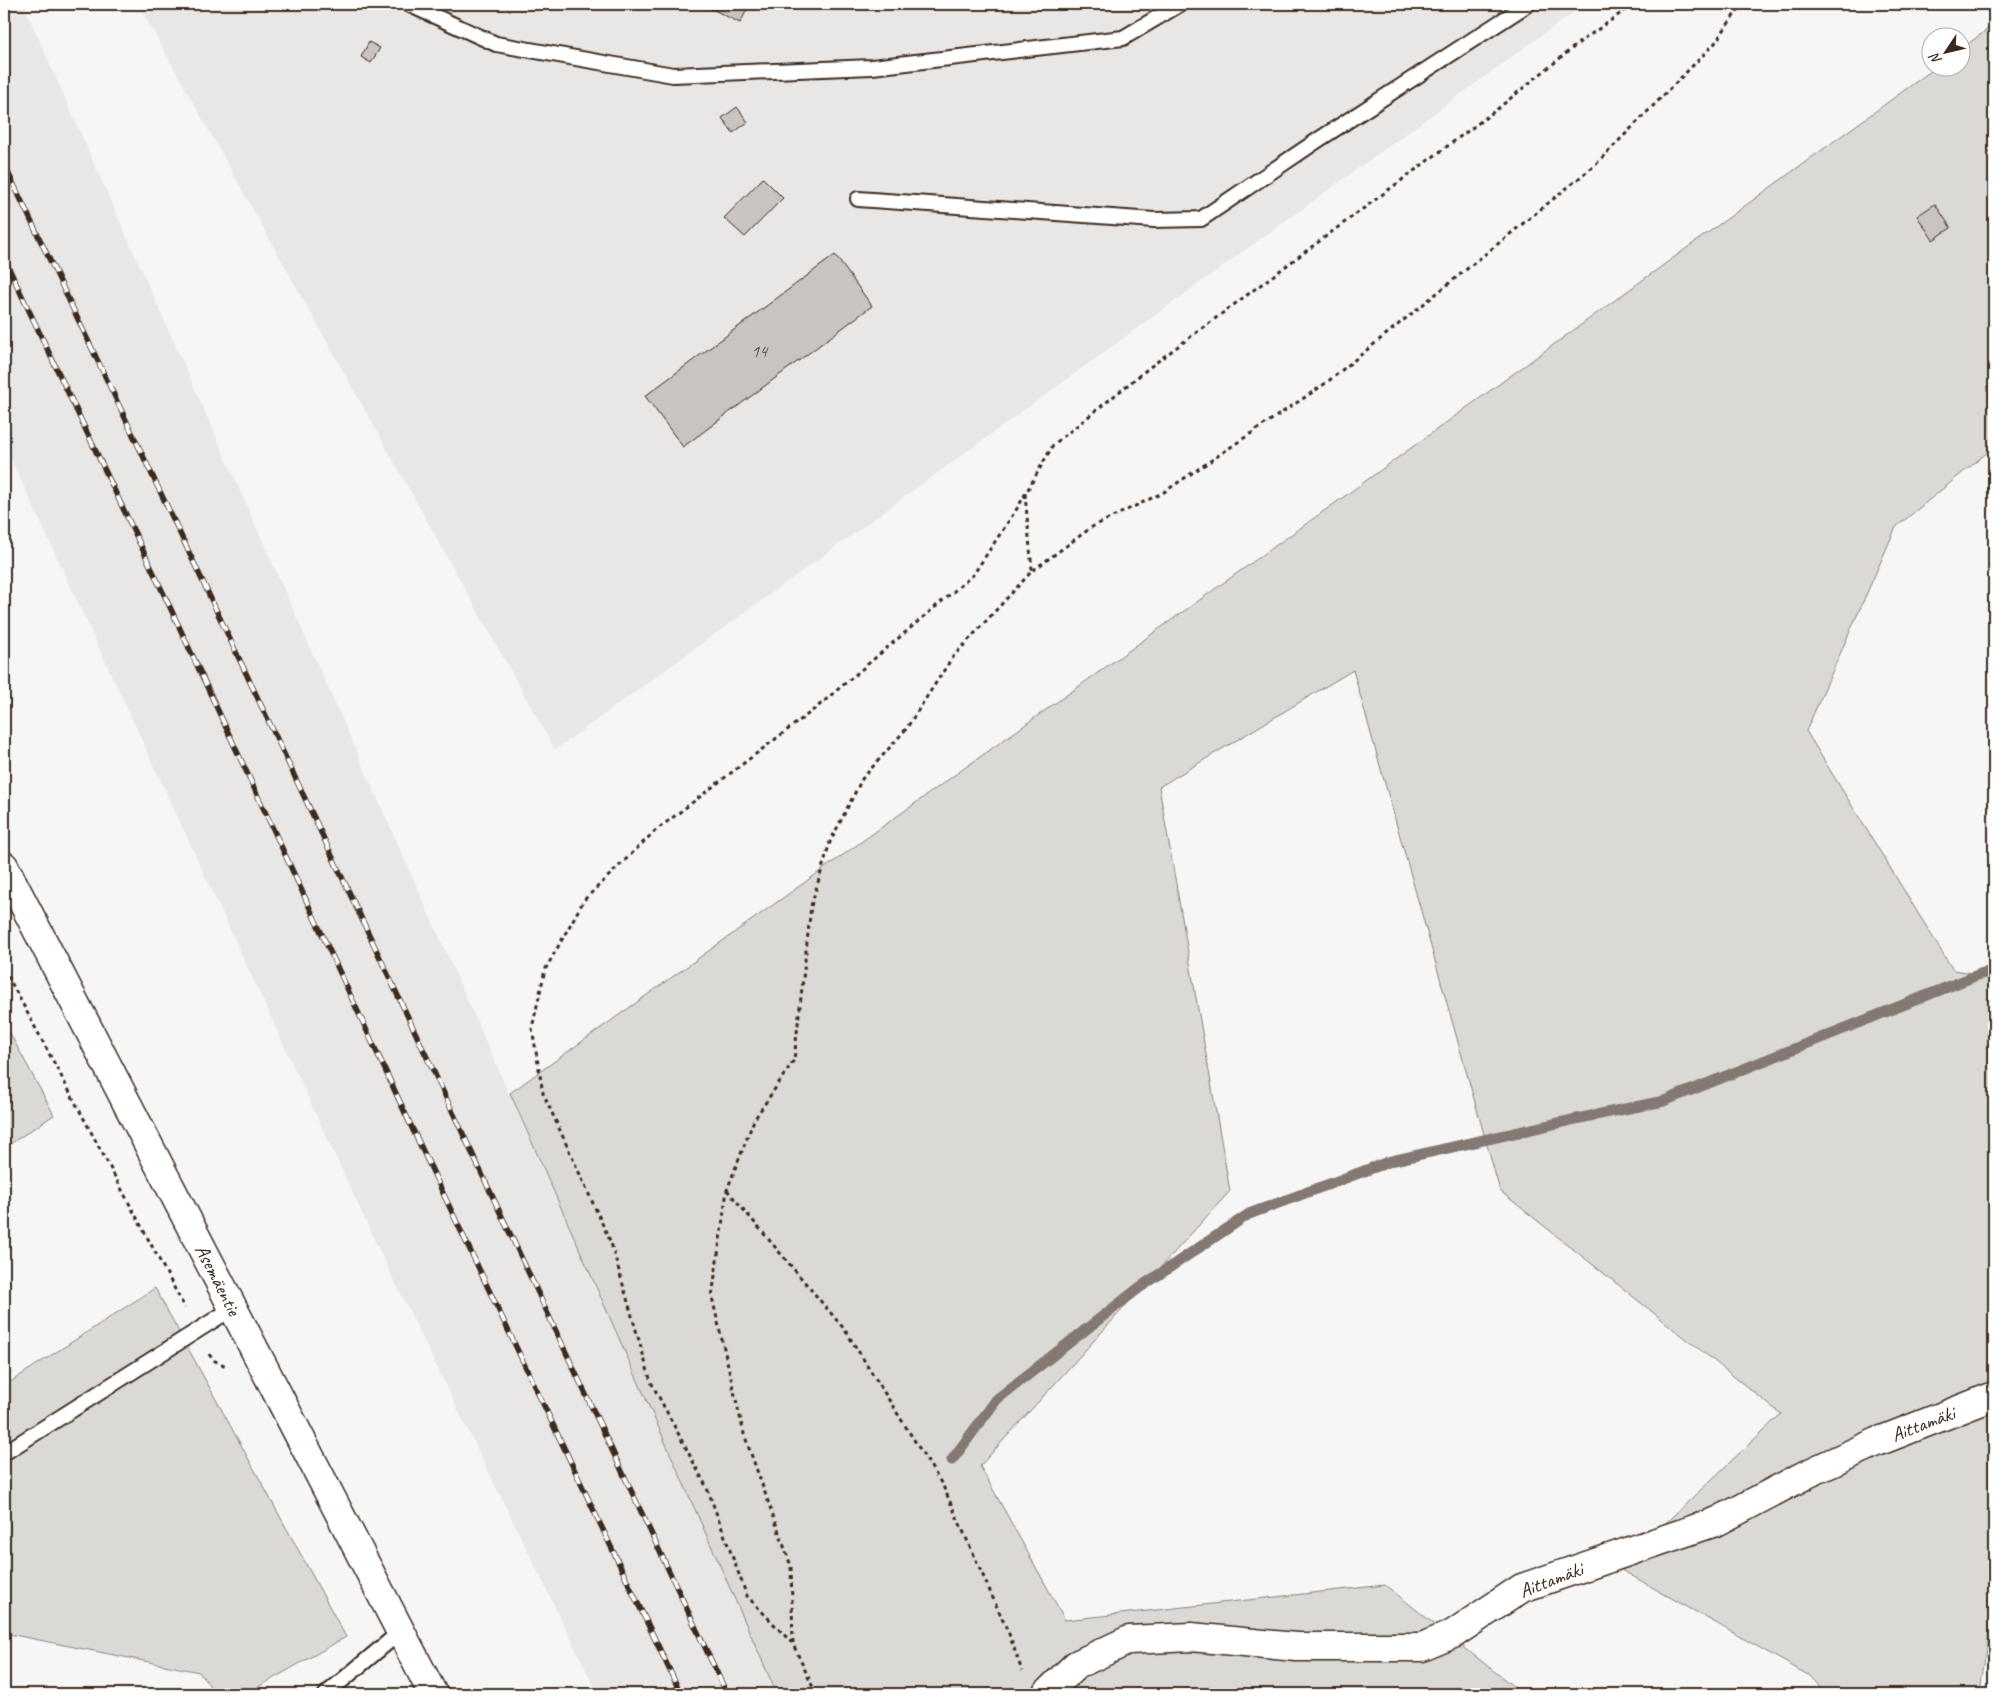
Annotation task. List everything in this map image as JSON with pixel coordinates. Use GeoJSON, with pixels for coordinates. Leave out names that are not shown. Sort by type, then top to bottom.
{"type":"FeatureCollection","features":[{"type":"Feature","properties":{"kind":"street","name":"Asemäentie"},"geometry":{"type":"LineString","coordinates":[[4,866],[433,1694]]}},
{"type":"Feature","properties":{"kind":"street","name":"Aittamäki"},"geometry":{"type":"LineString","coordinates":[[1046,1694],[1076,1665],[1128,1640],[1192,1637],[1296,1647],[1422,1647],[1453,1634],[1522,1588],[1718,1521],[1807,1474],[1868,1446],[1994,1396]]}},
{"type":"Feature","properties":{"kind":"lane"},"geometry":{"type":"LineString","coordinates":[[408,4],[496,44],[673,74],[872,67],[1123,38],[1180,4]]}},
{"type":"Feature","properties":{"kind":"lane"},"geometry":{"type":"LineString","coordinates":[[858,199],[1154,220],[1201,219],[1318,140],[1528,4]]}},
{"type":"Feature","properties":{"kind":"lane"},"geometry":{"type":"LineString","coordinates":[[4,1453],[233,1308]]}},
{"type":"Feature","properties":{"kind":"lane"},"geometry":{"type":"LineString","coordinates":[[326,1694],[400,1632]]}},
{"type":"Feature","properties":{"kind":"path"},"geometry":{"type":"LineString","coordinates":[[816,1694],[793,1644],[747,1596],[707,1488],[651,1382],[611,1243],[543,1093],[532,1028],[545,970],[584,900],[655,831],[816,708],[973,575],[1054,445],[1150,367],[1496,110],[1580,42],[1634,4]]}},
{"type":"Feature","properties":{"kind":"path"},"geometry":{"type":"LineString","coordinates":[[793,1644],[791,1566],[744,1434],[712,1297],[727,1190],[754,1120],[794,1060],[811,906],[830,842],[862,779],[906,729],[952,658],[1032,571],[1092,527],[1164,492],[1326,382],[1594,166],[1714,43],[1742,4]]}},
{"type":"Feature","properties":{"kind":"path"},"geometry":{"type":"LineString","coordinates":[[1025,494],[1032,571]]}},
{"type":"Feature","properties":{"kind":"path"},"geometry":{"type":"LineString","coordinates":[[727,1190],[845,1330],[943,1486],[1009,1634],[1024,1677]]}},
{"type":"Feature","properties":{"kind":"shaded area"},"geometry":{"type":"Polygon","coordinates":[[[4,4],[23,4],[777,1694],[598,1694],[380,1252],[4,444],[4,4]]]}},
{"type":"Feature","properties":{"kind":"shaded area"},"geometry":{"type":"Polygon","coordinates":[[[138,4],[1585,4],[555,750],[138,4]]]}},
{"type":"Feature","properties":{"kind":"shaded area"},"geometry":{"type":"Polygon","coordinates":[[[1988,29],[1994,46],[1994,447],[1896,527],[1806,731],[1953,970],[1994,976],[1994,1597],[1992,1600],[1980,1694],[1826,1694],[1808,1675],[1618,1568],[1781,1414],[1500,1191],[1353,670],[1159,787],[1230,1191],[980,1466],[1065,1620],[1385,1585],[1523,1694],[777,1694],[510,1093],[1338,501],[1921,78],[1970,78],[1970,42],[1988,29]]]}},
{"type":"Feature","properties":{"kind":"shaded area"},"geometry":{"type":"Polygon","coordinates":[[[4,1022],[54,1115],[4,1148],[4,1022]]]}},
{"type":"Feature","properties":{"kind":"shaded area"},"geometry":{"type":"Polygon","coordinates":[[[155,1288],[346,1637],[246,1694],[216,1694],[199,1672],[4,1633],[4,1386],[155,1288]]]}},
{"type":"Feature","properties":{"kind":"building"},"geometry":{"type":"Polygon","coordinates":[[[702,4],[750,4],[740,23],[702,4]]]}},
{"type":"Feature","properties":{"kind":"building"},"geometry":{"type":"Polygon","coordinates":[[[369,42],[380,48],[371,63],[361,57],[369,42]]]}},
{"type":"Feature","properties":{"kind":"building"},"geometry":{"type":"Polygon","coordinates":[[[737,107],[748,122],[733,133],[722,118],[737,107]]]}},
{"type":"Feature","properties":{"kind":"building"},"geometry":{"type":"Polygon","coordinates":[[[763,178],[783,198],[745,237],[724,218],[763,178]]]}},
{"type":"Feature","properties":{"kind":"building"},"geometry":{"type":"Polygon","coordinates":[[[1935,204],[1951,228],[1933,240],[1917,216],[1935,204]]]}},
{"type":"Feature","properties":{"kind":"building"},"geometry":{"type":"Polygon","coordinates":[[[835,255],[872,306],[683,447],[645,396],[835,255]]]}},
{"type":"Feature","properties":{"kind":"waterway"},"geometry":{"type":"LineString","coordinates":[[952,1460],[997,1399],[1139,1288],[1249,1214],[1391,1161],[1664,1101],[1980,974],[1994,971]]}},
{"type":"Feature","properties":{"kind":"railway"},"geometry":{"type":"LineString","coordinates":[[4,164],[727,1694]]}},
{"type":"Feature","properties":{"kind":"railway"},"geometry":{"type":"LineString","coordinates":[[4,258],[169,605],[413,1130],[681,1694]]}}]}
